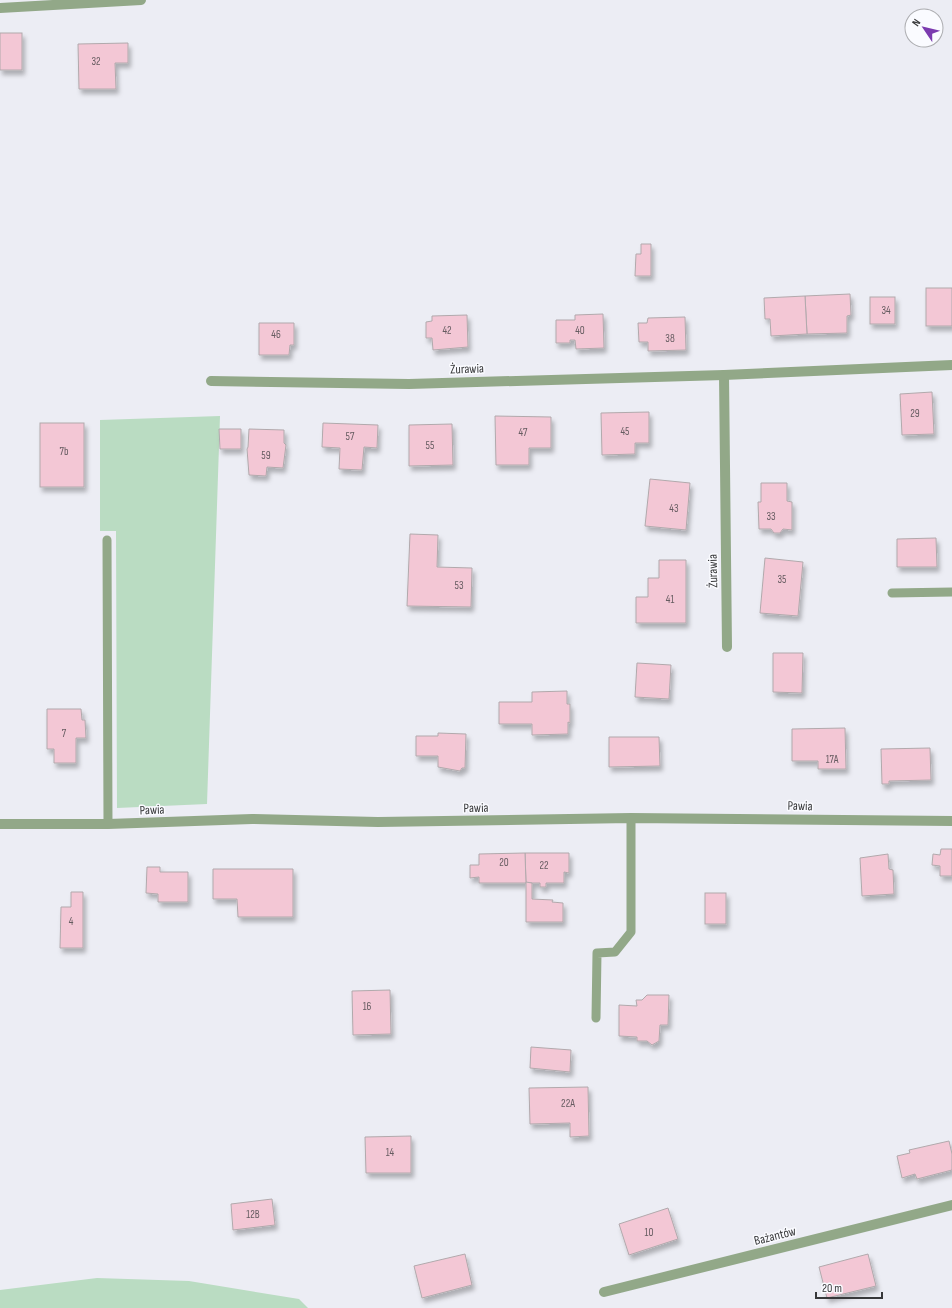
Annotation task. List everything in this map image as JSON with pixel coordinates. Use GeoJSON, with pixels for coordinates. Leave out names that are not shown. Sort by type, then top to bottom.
{"type":"FeatureCollection","features":[{"type":"Feature","properties":{"kind":"street"},"geometry":{"type":"LineString","coordinates":[[0,8],[141,0]]}},
{"type":"Feature","properties":{"kind":"street","name":"Żurawia"},"geometry":{"type":"LineString","coordinates":[[211,381],[409,384],[724,375],[952,365]]}},
{"type":"Feature","properties":{"kind":"street","name":"Żurawia"},"geometry":{"type":"LineString","coordinates":[[724,375],[727,647]]}},
{"type":"Feature","properties":{"kind":"street","name":"Pawia"},"geometry":{"type":"LineString","coordinates":[[0,824],[108,824],[252,819],[378,822],[631,818],[952,821]]}},
{"type":"Feature","properties":{"kind":"street","name":"Bażantów"},"geometry":{"type":"LineString","coordinates":[[604,1292],[952,1205]]}},
{"type":"Feature","properties":{"kind":"lane"},"geometry":{"type":"LineString","coordinates":[[107,540],[108,824]]}},
{"type":"Feature","properties":{"kind":"lane"},"geometry":{"type":"LineString","coordinates":[[892,593],[952,592]]}},
{"type":"Feature","properties":{"kind":"lane"},"geometry":{"type":"LineString","coordinates":[[596,1018],[597,953],[615,952],[631,932],[631,818]]}},
{"type":"Feature","properties":{"kind":"green space"},"geometry":{"type":"Polygon","coordinates":[[[220,416],[207,804],[117,808],[116,531],[100,531],[100,420],[220,416]]]}},
{"type":"Feature","properties":{"kind":"green space"},"geometry":{"type":"Polygon","coordinates":[[[97,1278],[189,1281],[299,1299],[308,1308],[0,1308],[0,1290],[97,1278]]]}},
{"type":"Feature","properties":{"kind":"building"},"geometry":{"type":"Polygon","coordinates":[[[0,33],[22,33],[22,70],[0,70],[0,33]]]}},
{"type":"Feature","properties":{"kind":"building"},"geometry":{"type":"Polygon","coordinates":[[[128,43],[128,63],[115,63],[116,89],[79,89],[78,44],[128,43]]]}},
{"type":"Feature","properties":{"kind":"building"},"geometry":{"type":"Polygon","coordinates":[[[641,244],[651,244],[651,276],[635,276],[636,254],[641,254],[641,244]]]}},
{"type":"Feature","properties":{"kind":"building"},"geometry":{"type":"Polygon","coordinates":[[[926,288],[952,288],[952,326],[926,326],[926,288]]]}},
{"type":"Feature","properties":{"kind":"building"},"geometry":{"type":"Polygon","coordinates":[[[850,294],[851,315],[847,316],[847,333],[807,334],[805,296],[850,294]]]}},
{"type":"Feature","properties":{"kind":"building"},"geometry":{"type":"Polygon","coordinates":[[[805,296],[807,334],[771,336],[770,319],[765,319],[764,298],[805,296]]]}},
{"type":"Feature","properties":{"kind":"building"},"geometry":{"type":"Polygon","coordinates":[[[870,297],[895,297],[895,324],[870,324],[870,297]]]}},
{"type":"Feature","properties":{"kind":"building"},"geometry":{"type":"Polygon","coordinates":[[[603,314],[604,348],[576,349],[575,340],[570,340],[570,343],[556,343],[556,320],[575,320],[575,315],[603,314]]]}},
{"type":"Feature","properties":{"kind":"building"},"geometry":{"type":"Polygon","coordinates":[[[467,315],[468,347],[433,350],[432,338],[426,338],[426,322],[432,321],[432,316],[467,315]]]}},
{"type":"Feature","properties":{"kind":"building"},"geometry":{"type":"Polygon","coordinates":[[[685,317],[686,350],[648,351],[648,342],[639,342],[638,323],[647,323],[648,318],[685,317]]]}},
{"type":"Feature","properties":{"kind":"building"},"geometry":{"type":"Polygon","coordinates":[[[259,323],[294,323],[294,345],[290,345],[289,355],[259,355],[259,323]]]}},
{"type":"Feature","properties":{"kind":"building"},"geometry":{"type":"Polygon","coordinates":[[[932,392],[934,434],[902,435],[900,394],[932,392]]]}},
{"type":"Feature","properties":{"kind":"building"},"geometry":{"type":"Polygon","coordinates":[[[649,412],[649,443],[635,443],[635,454],[602,455],[601,413],[649,412]]]}},
{"type":"Feature","properties":{"kind":"building"},"geometry":{"type":"Polygon","coordinates":[[[495,416],[551,417],[551,448],[529,448],[529,465],[496,465],[495,416]]]}},
{"type":"Feature","properties":{"kind":"building"},"geometry":{"type":"Polygon","coordinates":[[[40,423],[84,423],[84,487],[40,487],[40,423]]]}},
{"type":"Feature","properties":{"kind":"building"},"geometry":{"type":"Polygon","coordinates":[[[323,423],[378,425],[377,448],[364,447],[362,470],[339,469],[340,448],[322,447],[323,423]]]}},
{"type":"Feature","properties":{"kind":"building"},"geometry":{"type":"Polygon","coordinates":[[[452,424],[453,465],[409,466],[409,425],[452,424]]]}},
{"type":"Feature","properties":{"kind":"building"},"geometry":{"type":"Polygon","coordinates":[[[219,429],[241,429],[241,449],[220,449],[219,429]]]}},
{"type":"Feature","properties":{"kind":"building"},"geometry":{"type":"Polygon","coordinates":[[[249,429],[284,430],[284,443],[286,445],[283,468],[267,467],[266,476],[249,475],[247,449],[249,429]]]}},
{"type":"Feature","properties":{"kind":"building"},"geometry":{"type":"Polygon","coordinates":[[[650,479],[690,483],[686,530],[645,526],[650,479]]]}},
{"type":"Feature","properties":{"kind":"building"},"geometry":{"type":"Polygon","coordinates":[[[761,483],[787,483],[787,501],[792,502],[792,530],[783,529],[780,533],[774,533],[771,529],[759,529],[758,502],[761,502],[761,483]]]}},
{"type":"Feature","properties":{"kind":"building"},"geometry":{"type":"Polygon","coordinates":[[[410,534],[438,535],[437,567],[472,568],[471,607],[407,606],[410,534]]]}},
{"type":"Feature","properties":{"kind":"building"},"geometry":{"type":"Polygon","coordinates":[[[936,538],[937,567],[897,567],[897,539],[936,538]]]}},
{"type":"Feature","properties":{"kind":"building"},"geometry":{"type":"Polygon","coordinates":[[[765,558],[803,562],[798,616],[760,613],[765,558]]]}},
{"type":"Feature","properties":{"kind":"building"},"geometry":{"type":"Polygon","coordinates":[[[659,560],[686,560],[686,623],[636,623],[636,597],[648,597],[648,578],[659,578],[659,560]]]}},
{"type":"Feature","properties":{"kind":"building"},"geometry":{"type":"Polygon","coordinates":[[[773,653],[803,653],[802,693],[773,692],[773,653]]]}},
{"type":"Feature","properties":{"kind":"building"},"geometry":{"type":"Polygon","coordinates":[[[637,663],[671,665],[669,699],[635,697],[637,663]]]}},
{"type":"Feature","properties":{"kind":"building"},"geometry":{"type":"Polygon","coordinates":[[[567,691],[567,704],[570,704],[570,723],[568,722],[568,734],[532,735],[532,724],[499,724],[499,702],[532,702],[532,692],[567,691]]]}},
{"type":"Feature","properties":{"kind":"building"},"geometry":{"type":"Polygon","coordinates":[[[47,709],[81,709],[82,720],[85,720],[86,738],[76,738],[76,763],[54,763],[54,749],[47,749],[47,709]]]}},
{"type":"Feature","properties":{"kind":"building"},"geometry":{"type":"Polygon","coordinates":[[[845,728],[846,769],[818,769],[818,761],[792,761],[792,729],[845,728]]]}},
{"type":"Feature","properties":{"kind":"building"},"geometry":{"type":"Polygon","coordinates":[[[438,733],[466,734],[465,768],[462,768],[460,771],[438,767],[438,756],[416,756],[416,736],[438,736],[438,733]]]}},
{"type":"Feature","properties":{"kind":"building"},"geometry":{"type":"Polygon","coordinates":[[[609,737],[659,737],[660,766],[609,767],[609,737]]]}},
{"type":"Feature","properties":{"kind":"building"},"geometry":{"type":"Polygon","coordinates":[[[930,748],[931,780],[889,781],[889,784],[882,784],[881,749],[930,748]]]}},
{"type":"Feature","properties":{"kind":"building"},"geometry":{"type":"Polygon","coordinates":[[[941,849],[952,849],[952,876],[940,876],[940,866],[932,865],[933,854],[940,855],[941,849]]]}},
{"type":"Feature","properties":{"kind":"building"},"geometry":{"type":"Polygon","coordinates":[[[525,853],[569,853],[569,873],[564,872],[564,883],[546,883],[546,887],[540,887],[540,883],[526,883],[525,853]]]}},
{"type":"Feature","properties":{"kind":"building"},"geometry":{"type":"Polygon","coordinates":[[[525,853],[526,883],[479,883],[479,877],[470,878],[470,865],[479,865],[479,854],[525,853]]]}},
{"type":"Feature","properties":{"kind":"building"},"geometry":{"type":"Polygon","coordinates":[[[888,854],[889,869],[893,870],[894,894],[862,896],[860,858],[888,854]]]}},
{"type":"Feature","properties":{"kind":"building"},"geometry":{"type":"Polygon","coordinates":[[[147,867],[160,867],[160,872],[188,872],[188,902],[158,902],[158,894],[146,893],[147,867]]]}},
{"type":"Feature","properties":{"kind":"building"},"geometry":{"type":"Polygon","coordinates":[[[213,869],[293,869],[293,917],[238,917],[237,899],[213,899],[213,869]]]}},
{"type":"Feature","properties":{"kind":"building"},"geometry":{"type":"Polygon","coordinates":[[[526,882],[532,883],[532,899],[553,900],[552,902],[563,903],[563,922],[526,922],[526,882]]]}},
{"type":"Feature","properties":{"kind":"building"},"geometry":{"type":"Polygon","coordinates":[[[71,892],[83,892],[83,948],[60,948],[61,907],[71,907],[71,892]]]}},
{"type":"Feature","properties":{"kind":"building"},"geometry":{"type":"Polygon","coordinates":[[[705,893],[726,893],[726,924],[705,924],[705,893]]]}},
{"type":"Feature","properties":{"kind":"building"},"geometry":{"type":"Polygon","coordinates":[[[390,990],[391,1034],[353,1035],[352,991],[390,990]]]}},
{"type":"Feature","properties":{"kind":"building"},"geometry":{"type":"Polygon","coordinates":[[[647,995],[669,995],[668,1025],[660,1025],[659,1041],[652,1045],[647,1041],[637,1041],[637,1037],[619,1036],[619,1005],[637,1006],[636,1000],[642,1000],[647,995]]]}},
{"type":"Feature","properties":{"kind":"building"},"geometry":{"type":"Polygon","coordinates":[[[531,1047],[571,1050],[570,1072],[530,1068],[531,1047]]]}},
{"type":"Feature","properties":{"kind":"building"},"geometry":{"type":"Polygon","coordinates":[[[588,1087],[589,1136],[570,1137],[570,1123],[530,1124],[529,1088],[588,1087]]]}},
{"type":"Feature","properties":{"kind":"building"},"geometry":{"type":"Polygon","coordinates":[[[411,1136],[411,1173],[366,1173],[365,1137],[411,1136]]]}},
{"type":"Feature","properties":{"kind":"building"},"geometry":{"type":"Polygon","coordinates":[[[949,1141],[952,1154],[952,1170],[917,1179],[915,1174],[902,1178],[897,1156],[910,1153],[909,1150],[949,1141]]]}},
{"type":"Feature","properties":{"kind":"building"},"geometry":{"type":"Polygon","coordinates":[[[272,1199],[275,1225],[233,1230],[231,1204],[272,1199]]]}},
{"type":"Feature","properties":{"kind":"building"},"geometry":{"type":"Polygon","coordinates":[[[668,1208],[678,1239],[629,1255],[619,1224],[668,1208]]]}},
{"type":"Feature","properties":{"kind":"building"},"geometry":{"type":"Polygon","coordinates":[[[465,1254],[472,1285],[422,1298],[414,1266],[465,1254]]]}},
{"type":"Feature","properties":{"kind":"building"},"geometry":{"type":"Polygon","coordinates":[[[868,1254],[876,1286],[827,1298],[819,1267],[868,1254]]]}}]}
